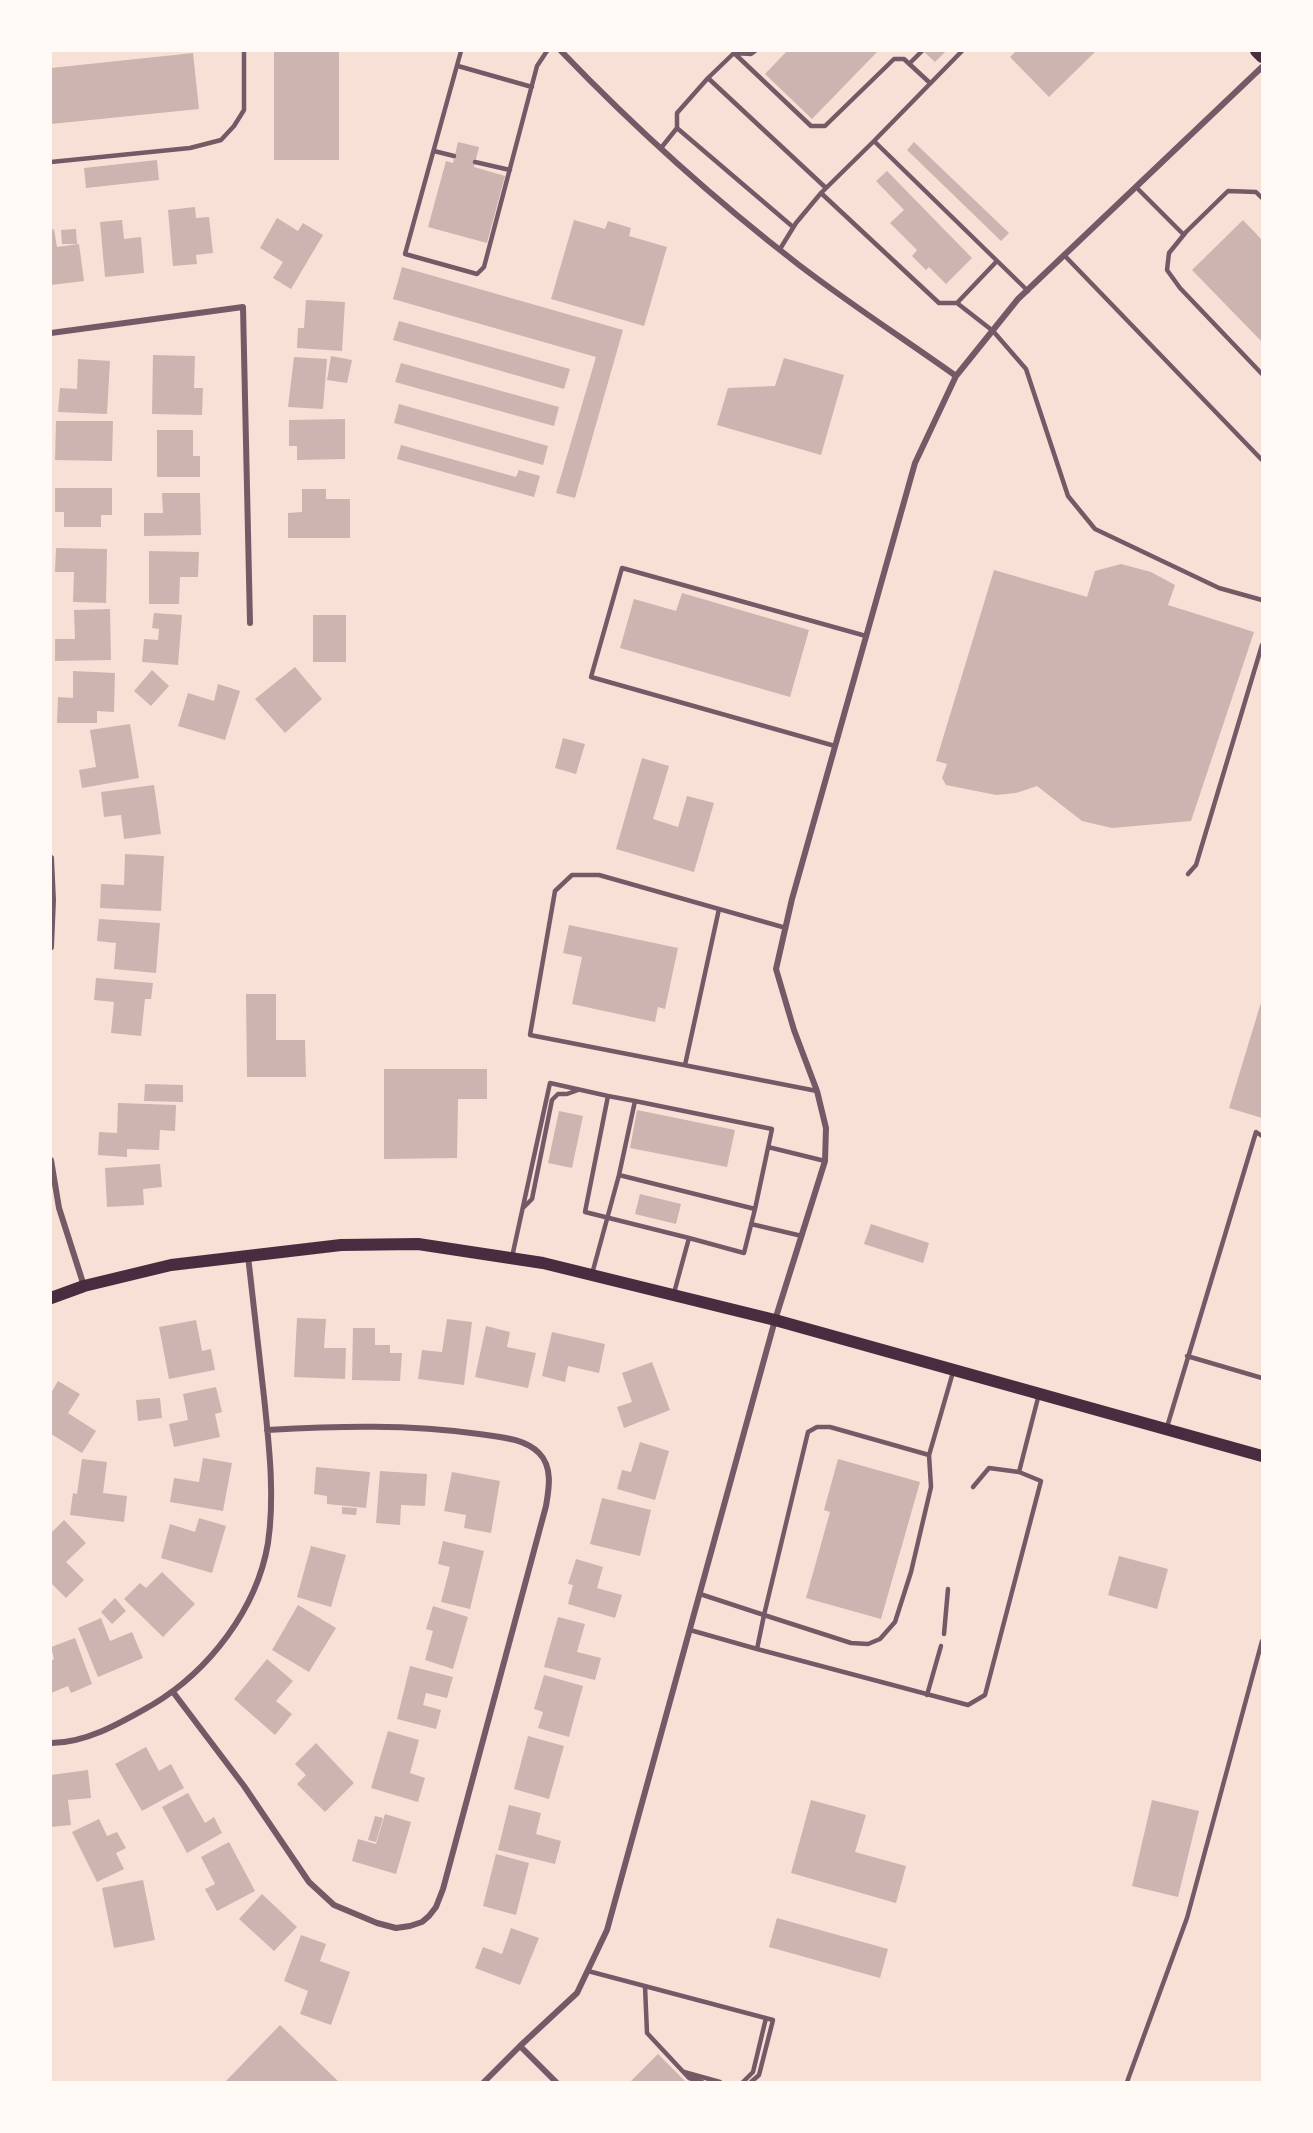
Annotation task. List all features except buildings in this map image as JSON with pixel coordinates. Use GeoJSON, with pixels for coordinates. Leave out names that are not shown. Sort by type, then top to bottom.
{"type":"FeatureCollection","features":[{"type":"Feature","properties":{"kind":"main road"},"geometry":{"type":"LineString","coordinates":[[1256,51],[1262,57]]}},
{"type":"Feature","properties":{"kind":"main road"},"geometry":{"type":"LineString","coordinates":[[51,1298],[84,1286],[171,1265],[341,1245],[418,1244],[512,1257],[775,1320],[1262,1456]]}},
{"type":"Feature","properties":{"kind":"street"},"geometry":{"type":"LineString","coordinates":[[561,51],[604,96],[661,148],[800,266],[956,376]]}},
{"type":"Feature","properties":{"kind":"street"},"geometry":{"type":"LineString","coordinates":[[484,2082],[577,1994],[607,1930],[775,1320],[825,1161],[826,1128],[817,1091],[794,1030],[776,969],[835,746],[915,463],[956,376],[1028,291],[1262,67]]}},
{"type":"Feature","properties":{"kind":"street"},"geometry":{"type":"LineString","coordinates":[[51,333],[243,307],[250,623]]}},
{"type":"Feature","properties":{"kind":"street"},"geometry":{"type":"LineString","coordinates":[[51,858],[53,900],[51,947]]}},
{"type":"Feature","properties":{"kind":"street"},"geometry":{"type":"LineString","coordinates":[[51,1160],[59,1208],[84,1286]]}},
{"type":"Feature","properties":{"kind":"street"},"geometry":{"type":"LineString","coordinates":[[51,1743],[81,1739],[133,1716],[173,1692],[216,1651],[238,1619],[259,1577],[268,1544],[272,1505],[267,1430],[248,1255]]}},
{"type":"Feature","properties":{"kind":"street"},"geometry":{"type":"LineString","coordinates":[[173,1692],[244,1786],[309,1882],[334,1905],[376,1923],[396,1928],[422,1922],[429,1916],[436,1907],[442,1889],[546,1506],[550,1483],[546,1464],[541,1454],[517,1440],[450,1430],[377,1426],[267,1430]]}},
{"type":"Feature","properties":{"kind":"street"},"geometry":{"type":"LineString","coordinates":[[520,2046],[556,2082]]}},
{"type":"Feature","properties":{"kind":"lane"},"geometry":{"type":"LineString","coordinates":[[51,162],[190,148],[221,140],[244,111],[244,51]]}},
{"type":"Feature","properties":{"kind":"lane"},"geometry":{"type":"LineString","coordinates":[[461,51],[405,254],[477,274],[484,267],[537,66],[547,51]]}},
{"type":"Feature","properties":{"kind":"lane"},"geometry":{"type":"LineString","coordinates":[[661,148],[677,128],[677,113],[708,78],[734,53],[751,54],[755,51]]}},
{"type":"Feature","properties":{"kind":"lane"},"geometry":{"type":"LineString","coordinates":[[909,64],[922,51]]}},
{"type":"Feature","properties":{"kind":"lane"},"geometry":{"type":"LineString","coordinates":[[780,249],[793,227],[821,193],[962,51]]}},
{"type":"Feature","properties":{"kind":"lane"},"geometry":{"type":"LineString","coordinates":[[734,53],[810,126],[825,126],[894,59],[904,59],[930,83]]}},
{"type":"Feature","properties":{"kind":"lane"},"geometry":{"type":"LineString","coordinates":[[458,66],[532,87]]}},
{"type":"Feature","properties":{"kind":"lane"},"geometry":{"type":"LineString","coordinates":[[708,78],[826,188]]}},
{"type":"Feature","properties":{"kind":"lane"},"geometry":{"type":"LineString","coordinates":[[677,128],[793,227]]}},
{"type":"Feature","properties":{"kind":"lane"},"geometry":{"type":"LineString","coordinates":[[874,141],[1028,291]]}},
{"type":"Feature","properties":{"kind":"lane"},"geometry":{"type":"LineString","coordinates":[[434,151],[454,156]]}},
{"type":"Feature","properties":{"kind":"lane"},"geometry":{"type":"LineString","coordinates":[[475,162],[510,171]]}},
{"type":"Feature","properties":{"kind":"lane"},"geometry":{"type":"LineString","coordinates":[[1136,187],[1184,235]]}},
{"type":"Feature","properties":{"kind":"lane"},"geometry":{"type":"LineString","coordinates":[[1262,198],[1256,192],[1228,191],[1169,253],[1167,270],[1180,288],[1262,374]]}},
{"type":"Feature","properties":{"kind":"lane"},"geometry":{"type":"LineString","coordinates":[[821,193],[939,303],[957,303],[993,331],[1026,369],[1068,496],[1095,529],[1219,588],[1262,600]]}},
{"type":"Feature","properties":{"kind":"lane"},"geometry":{"type":"LineString","coordinates":[[1064,255],[1262,460]]}},
{"type":"Feature","properties":{"kind":"lane"},"geometry":{"type":"LineString","coordinates":[[957,303],[997,261]]}},
{"type":"Feature","properties":{"kind":"lane"},"geometry":{"type":"LineString","coordinates":[[835,746],[591,677],[603,634],[622,568],[866,636]]}},
{"type":"Feature","properties":{"kind":"lane"},"geometry":{"type":"LineString","coordinates":[[1188,874],[1196,865],[1262,645]]}},
{"type":"Feature","properties":{"kind":"lane"},"geometry":{"type":"LineString","coordinates":[[786,928],[599,875],[572,875],[555,891],[530,1035],[817,1091]]}},
{"type":"Feature","properties":{"kind":"lane"},"geometry":{"type":"LineString","coordinates":[[685,1065],[719,909]]}},
{"type":"Feature","properties":{"kind":"lane"},"geometry":{"type":"LineString","coordinates":[[512,1257],[550,1083],[772,1129],[744,1253],[585,1212],[608,1096]]}},
{"type":"Feature","properties":{"kind":"lane"},"geometry":{"type":"LineString","coordinates":[[523,1208],[532,1199],[552,1100],[558,1094],[567,1094],[580,1089]]}},
{"type":"Feature","properties":{"kind":"lane"},"geometry":{"type":"LineString","coordinates":[[591,1276],[619,1175],[635,1101]]}},
{"type":"Feature","properties":{"kind":"lane"},"geometry":{"type":"LineString","coordinates":[[1166,1429],[1256,1131],[1262,1136]]}},
{"type":"Feature","properties":{"kind":"lane"},"geometry":{"type":"LineString","coordinates":[[768,1147],[825,1161]]}},
{"type":"Feature","properties":{"kind":"lane"},"geometry":{"type":"LineString","coordinates":[[619,1175],[755,1209]]}},
{"type":"Feature","properties":{"kind":"lane"},"geometry":{"type":"LineString","coordinates":[[751,1224],[802,1236]]}},
{"type":"Feature","properties":{"kind":"lane"},"geometry":{"type":"LineString","coordinates":[[673,1296],[689,1238]]}},
{"type":"Feature","properties":{"kind":"lane"},"geometry":{"type":"LineString","coordinates":[[1187,1356],[1262,1378]]}},
{"type":"Feature","properties":{"kind":"lane"},"geometry":{"type":"LineString","coordinates":[[700,1594],[851,1643],[868,1644],[880,1639],[895,1622],[911,1572],[931,1487],[929,1455],[953,1370]]}},
{"type":"Feature","properties":{"kind":"lane"},"geometry":{"type":"LineString","coordinates":[[1019,1472],[1039,1394]]}},
{"type":"Feature","properties":{"kind":"lane"},"geometry":{"type":"LineString","coordinates":[[757,1649],[808,1432],[817,1427],[830,1427],[929,1455]]}},
{"type":"Feature","properties":{"kind":"lane"},"geometry":{"type":"LineString","coordinates":[[690,1630],[968,1705],[985,1695],[1041,1481],[1019,1472],[989,1468],[973,1487]]}},
{"type":"Feature","properties":{"kind":"lane"},"geometry":{"type":"LineString","coordinates":[[944,1634],[948,1589]]}},
{"type":"Feature","properties":{"kind":"lane"},"geometry":{"type":"LineString","coordinates":[[1127,2082],[1187,1918],[1262,1641]]}},
{"type":"Feature","properties":{"kind":"lane"},"geometry":{"type":"LineString","coordinates":[[927,1695],[941,1646]]}},
{"type":"Feature","properties":{"kind":"lane"},"geometry":{"type":"LineString","coordinates":[[588,1971],[773,2020],[759,2075],[751,2082]]}},
{"type":"Feature","properties":{"kind":"lane"},"geometry":{"type":"LineString","coordinates":[[645,1986],[647,2032],[689,2078],[702,2082]]}},
{"type":"Feature","properties":{"kind":"lane"},"geometry":{"type":"LineString","coordinates":[[743,2082],[753,2072],[766,2018]]}},
{"type":"Feature","properties":{"kind":"lane"},"geometry":{"type":"LineString","coordinates":[[682,2071],[720,2082]]}}]}
